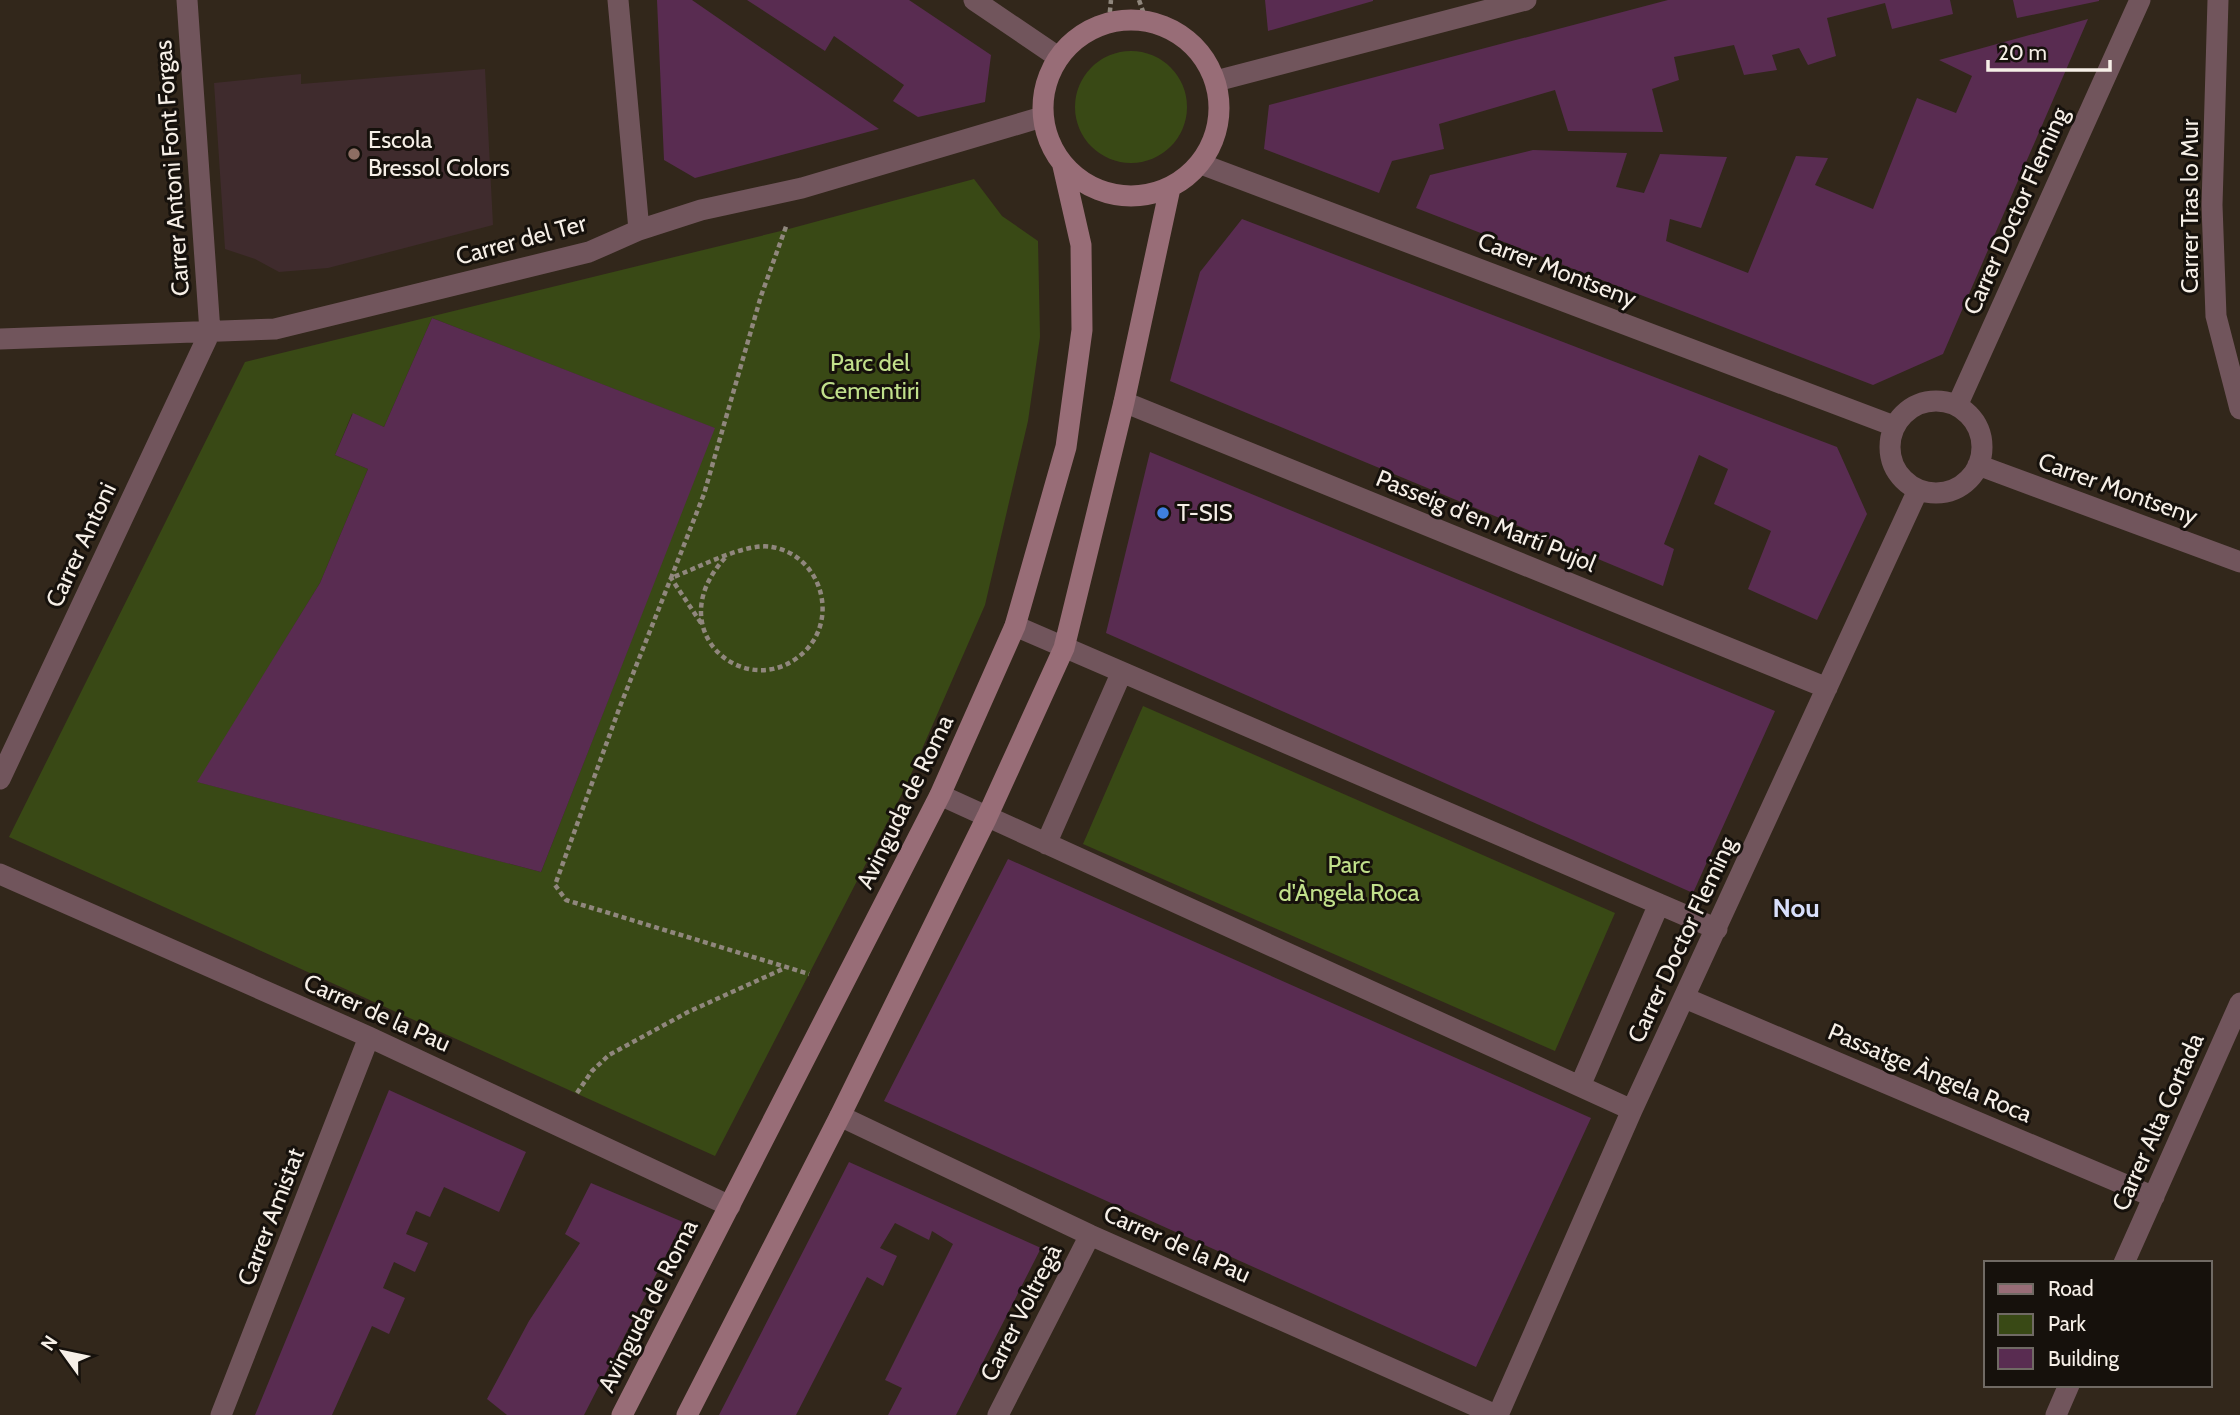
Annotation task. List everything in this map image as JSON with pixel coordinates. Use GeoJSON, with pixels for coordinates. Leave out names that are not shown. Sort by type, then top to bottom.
{"type":"FeatureCollection","features":[{"type":"Feature","properties":{"kind":"street","name":"Carrer Antoni Font Forgas"},"geometry":{"type":"LineString","coordinates":[[187,0],[210,332]]}},
{"type":"Feature","properties":{"kind":"street"},"geometry":{"type":"LineString","coordinates":[[618,0],[639,230]]}},
{"type":"Feature","properties":{"kind":"street"},"geometry":{"type":"LineString","coordinates":[[974,0],[1058,57]]}},
{"type":"Feature","properties":{"kind":"street"},"geometry":{"type":"LineString","coordinates":[[1216,81],[1526,0]]}},
{"type":"Feature","properties":{"kind":"street","name":"Carrer Doctor Fleming"},"geometry":{"type":"LineString","coordinates":[[1957,406],[2140,0]]}},
{"type":"Feature","properties":{"kind":"street","name":"Carrer Tras lo Mur"},"geometry":{"type":"LineString","coordinates":[[2218,0],[2212,205],[2216,316],[2240,409]]}},
{"type":"Feature","properties":{"kind":"street"},"geometry":{"type":"LineString","coordinates":[[1109,7],[1143,7],[1201,53],[1216,81],[1218,120],[1215,138],[1201,163],[1170,188],[1132,197],[1094,189],[1063,166],[1048,143],[1042,117],[1044,86],[1058,57],[1109,7]]}},
{"type":"Feature","properties":{"kind":"street","name":"Carrer del Ter"},"geometry":{"type":"LineString","coordinates":[[0,339],[275,329],[589,252],[639,230],[701,210],[802,188],[1042,117]]}},
{"type":"Feature","properties":{"kind":"street","name":"Carrer Montseny"},"geometry":{"type":"LineString","coordinates":[[1201,163],[1894,426]]}},
{"type":"Feature","properties":{"kind":"street","name":"Avinguda de Roma"},"geometry":{"type":"LineString","coordinates":[[622,1415],[940,795],[1015,626],[1066,447],[1082,330],[1081,245],[1063,166]]}},
{"type":"Feature","properties":{"kind":"street"},"geometry":{"type":"LineString","coordinates":[[687,1415],[840,1116],[987,817],[1064,648],[1124,402],[1170,188]]}},
{"type":"Feature","properties":{"kind":"street","name":"Carrer Antoni"},"geometry":{"type":"LineString","coordinates":[[0,779],[210,332]]}},
{"type":"Feature","properties":{"kind":"street"},"geometry":{"type":"LineString","coordinates":[[1931,401],[1957,406],[1972,420],[1979,433],[1982,445],[1978,465],[1961,485],[1947,491],[1918,490],[1896,470],[1890,440],[1894,426],[1917,405],[1931,401]]}},
{"type":"Feature","properties":{"kind":"street","name":"Passeig d'en Martí Pujol"},"geometry":{"type":"LineString","coordinates":[[1124,402],[1827,688]]}},
{"type":"Feature","properties":{"kind":"street","name":"Carrer Montseny"},"geometry":{"type":"LineString","coordinates":[[1978,465],[2240,562]]}},
{"type":"Feature","properties":{"kind":"street","name":"Carrer Doctor Fleming"},"geometry":{"type":"LineString","coordinates":[[1497,1415],[1632,1110],[1918,490]]}},
{"type":"Feature","properties":{"kind":"street"},"geometry":{"type":"LineString","coordinates":[[1015,626],[1717,929]]}},
{"type":"Feature","properties":{"kind":"street"},"geometry":{"type":"LineString","coordinates":[[1046,844],[1121,674]]}},
{"type":"Feature","properties":{"kind":"street"},"geometry":{"type":"LineString","coordinates":[[940,795],[1632,1110]]}},
{"type":"Feature","properties":{"kind":"street","name":"Carrer de la Pau"},"geometry":{"type":"LineString","coordinates":[[0,874],[369,1037],[730,1206]]}},
{"type":"Feature","properties":{"kind":"street"},"geometry":{"type":"LineString","coordinates":[[1580,1086],[1659,904]]}},
{"type":"Feature","properties":{"kind":"street","name":"Passatge Àngela Roca"},"geometry":{"type":"LineString","coordinates":[[1685,998],[2154,1196]]}},
{"type":"Feature","properties":{"kind":"street","name":"Carrer Alta Cortada"},"geometry":{"type":"LineString","coordinates":[[2125,1261],[2240,1003]]}},
{"type":"Feature","properties":{"kind":"street","name":"Carrer Amistat"},"geometry":{"type":"LineString","coordinates":[[221,1415],[369,1037]]}},
{"type":"Feature","properties":{"kind":"street","name":"Carrer de la Pau"},"geometry":{"type":"LineString","coordinates":[[840,1116],[1090,1235],[1497,1415]]}},
{"type":"Feature","properties":{"kind":"street","name":"Carrer Voltregà"},"geometry":{"type":"LineString","coordinates":[[998,1415],[1090,1235]]}},
{"type":"Feature","properties":{"kind":"street"},"geometry":{"type":"LineString","coordinates":[[2056,1415],[2068,1387]]}},
{"type":"Feature","properties":{"kind":"path"},"geometry":{"type":"LineString","coordinates":[[802,188],[761,296],[704,494],[619,709],[555,885],[566,900],[809,974]]}},
{"type":"Feature","properties":{"kind":"path"},"geometry":{"type":"LineString","coordinates":[[771,547],[794,555],[812,571],[822,594],[823,618],[814,641],[798,659],[776,669],[752,670],[729,662],[711,645],[701,623],[671,578],[747,548],[771,547]]}},
{"type":"Feature","properties":{"kind":"path"},"geometry":{"type":"LineString","coordinates":[[701,623],[700,599],[708,576],[725,558]]}},
{"type":"Feature","properties":{"kind":"path"},"geometry":{"type":"LineString","coordinates":[[577,1093],[592,1071],[609,1055],[688,1012],[786,968]]}},
{"type":"Feature","properties":{"kind":"shaded area","name":"Escola Bressol Colors"},"geometry":{"type":"Polygon","coordinates":[[[485,69],[493,225],[328,268],[279,272],[255,259],[225,249],[214,83],[301,74],[301,84],[485,69]]]}},
{"type":"Feature","properties":{"kind":"green space"},"geometry":{"type":"Polygon","coordinates":[[[1131,51],[1153,55],[1171,67],[1183,85],[1187,107],[1183,129],[1171,147],[1153,159],[1131,163],[1109,159],[1091,147],[1079,129],[1075,107],[1079,85],[1091,67],[1109,55],[1131,51]]]}},
{"type":"Feature","properties":{"kind":"green space","name":"Parc del Cementiri"},"geometry":{"type":"Polygon","coordinates":[[[974,179],[1002,216],[1038,241],[1040,337],[1028,421],[985,605],[905,788],[715,1156],[9,837],[245,362],[785,230],[974,179]],[[432,318],[384,427],[352,414],[335,455],[368,469],[320,583],[198,782],[541,872],[714,428],[432,318]]]}},
{"type":"Feature","properties":{"kind":"green space","name":"Parc d'Àngela Roca"},"geometry":{"type":"Polygon","coordinates":[[[1143,706],[1615,913],[1555,1051],[1083,844],[1143,706]]]}},
{"type":"Feature","properties":{"kind":"building"},"geometry":{"type":"Polygon","coordinates":[[[657,0],[692,0],[879,129],[695,178],[664,160],[657,0]]]}},
{"type":"Feature","properties":{"kind":"building"},"geometry":{"type":"Polygon","coordinates":[[[747,0],[909,0],[991,55],[985,102],[918,117],[893,101],[904,85],[834,36],[825,51],[747,0]]]}},
{"type":"Feature","properties":{"kind":"building"},"geometry":{"type":"Polygon","coordinates":[[[1265,0],[1373,0],[1373,1],[1268,31],[1265,0]]]}},
{"type":"Feature","properties":{"kind":"building"},"geometry":{"type":"Polygon","coordinates":[[[1668,0],[1950,0],[1953,14],[1892,29],[1885,3],[1827,18],[1836,56],[1808,65],[1799,48],[1772,55],[1777,70],[1744,75],[1734,45],[1674,57],[1679,80],[1652,89],[1663,132],[1568,131],[1555,90],[1439,124],[1444,149],[1392,161],[1379,193],[1264,149],[1269,105],[1668,0]]]}},
{"type":"Feature","properties":{"kind":"building"},"geometry":{"type":"Polygon","coordinates":[[[2013,0],[2099,0],[2099,1],[2017,18],[2013,0]]]}},
{"type":"Feature","properties":{"kind":"building"},"geometry":{"type":"Polygon","coordinates":[[[2088,19],[1943,354],[1873,385],[1416,208],[1430,175],[1533,150],[1627,153],[1616,187],[1644,193],[1660,154],[1727,157],[1701,228],[1670,219],[1666,241],[1748,273],[1796,156],[1828,158],[1815,185],[1873,209],[1917,98],[1956,113],[1972,76],[1939,60],[2088,19]]]}},
{"type":"Feature","properties":{"kind":"building"},"geometry":{"type":"Polygon","coordinates":[[[1242,219],[1837,447],[1867,514],[1817,620],[1748,589],[1771,531],[1714,504],[1728,469],[1699,455],[1664,544],[1674,549],[1663,586],[1170,381],[1200,272],[1242,219]]]}},
{"type":"Feature","properties":{"kind":"building"},"geometry":{"type":"Polygon","coordinates":[[[432,318],[715,428],[541,872],[197,782],[320,583],[368,469],[335,455],[353,413],[384,427],[432,318]]]}},
{"type":"Feature","properties":{"kind":"building"},"geometry":{"type":"Polygon","coordinates":[[[1150,452],[1775,711],[1693,893],[1106,633],[1150,452]]]}},
{"type":"Feature","properties":{"kind":"building"},"geometry":{"type":"Polygon","coordinates":[[[1008,859],[1591,1118],[1476,1367],[884,1101],[1008,859]]]}},
{"type":"Feature","properties":{"kind":"building"},"geometry":{"type":"Polygon","coordinates":[[[389,1090],[526,1152],[499,1212],[444,1187],[430,1217],[416,1211],[406,1234],[428,1243],[415,1272],[394,1262],[383,1288],[405,1298],[389,1334],[372,1326],[332,1415],[255,1415],[389,1090]]]}},
{"type":"Feature","properties":{"kind":"building"},"geometry":{"type":"Polygon","coordinates":[[[849,1162],[1041,1248],[956,1415],[888,1415],[902,1388],[885,1380],[953,1244],[932,1231],[929,1240],[895,1223],[880,1248],[897,1256],[883,1286],[867,1277],[796,1415],[719,1415],[849,1162]]]}},
{"type":"Feature","properties":{"kind":"building"},"geometry":{"type":"Polygon","coordinates":[[[591,1183],[683,1222],[584,1415],[507,1415],[487,1399],[529,1321],[580,1243],[565,1234],[591,1183]]]}},
{"type":"Feature","properties":{"kind":"place","name":"Escola Bressol Colors"},"geometry":{"type":"Point","coordinates":[354,154]}},
{"type":"Feature","properties":{"kind":"place","name":"T-SIS"},"geometry":{"type":"Point","coordinates":[1163,513]}},
{"type":"Feature","properties":{"kind":"district","name":"Nou"},"geometry":{"type":"Point","coordinates":[1796,908]}}]}
